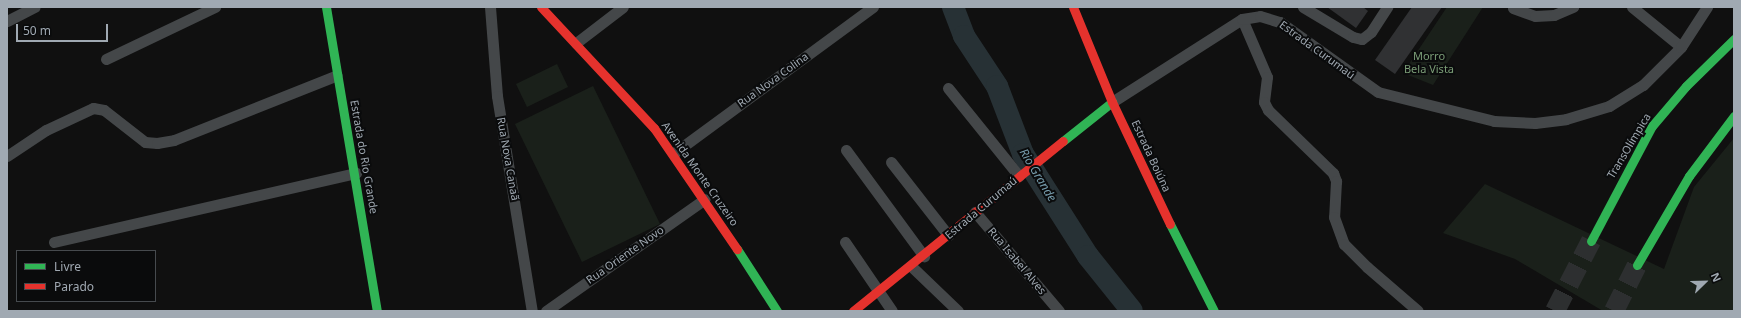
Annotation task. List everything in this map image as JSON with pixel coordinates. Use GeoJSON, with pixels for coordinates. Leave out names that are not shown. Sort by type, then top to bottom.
{"type":"FeatureCollection","features":[{"type":"Feature","properties":{"kind":"main road","name":"Estrada do Rio Grande"},"geometry":{"type":"LineString","coordinates":[[326,7],[337,75],[356,173],[376,311]]}},
{"type":"Feature","properties":{"kind":"main road","name":"Avenida Monte Cruzeiro"},"geometry":{"type":"LineString","coordinates":[[541,7],[636,107],[674,153],[705,198],[777,311]]}},
{"type":"Feature","properties":{"kind":"main road","name":"Estrada Boiúna"},"geometry":{"type":"LineString","coordinates":[[1073,7],[1112,102],[1182,251],[1214,311]]}},
{"type":"Feature","properties":{"kind":"main road","name":"TransOlímpica"},"geometry":{"type":"LineString","coordinates":[[1591,241],[1652,126],[1686,86],[1734,39]]}},
{"type":"Feature","properties":{"kind":"main road","name":"Estrada Curumaú"},"geometry":{"type":"LineString","coordinates":[[853,311],[924,256],[975,212],[1112,102]]}},
{"type":"Feature","properties":{"kind":"main road"},"geometry":{"type":"LineString","coordinates":[[1637,265],[1689,176],[1734,116]]}},
{"type":"Feature","properties":{"kind":"street"},"geometry":{"type":"LineString","coordinates":[[7,21],[35,7]]}},
{"type":"Feature","properties":{"kind":"street"},"geometry":{"type":"LineString","coordinates":[[106,59],[215,7]]}},
{"type":"Feature","properties":{"kind":"street","name":"Rua Nova Canaã"},"geometry":{"type":"LineString","coordinates":[[490,7],[497,96],[532,311]]}},
{"type":"Feature","properties":{"kind":"street"},"geometry":{"type":"LineString","coordinates":[[576,43],[623,7]]}},
{"type":"Feature","properties":{"kind":"street","name":"Rua Nova Colina"},"geometry":{"type":"LineString","coordinates":[[674,153],[873,7]]}},
{"type":"Feature","properties":{"kind":"street"},"geometry":{"type":"LineString","coordinates":[[1303,7],[1353,37],[1362,39],[1371,32],[1387,7]]}},
{"type":"Feature","properties":{"kind":"street"},"geometry":{"type":"LineString","coordinates":[[1513,8],[1536,16],[1554,15],[1573,7]]}},
{"type":"Feature","properties":{"kind":"street"},"geometry":{"type":"LineString","coordinates":[[1632,7],[1681,47]]}},
{"type":"Feature","properties":{"kind":"street","name":"Estrada Curumaú"},"geometry":{"type":"LineString","coordinates":[[1112,102],[1242,19],[1260,16],[1280,22],[1378,92],[1494,121],[1535,124],[1560,120],[1609,106],[1643,85],[1681,47],[1707,7]]}},
{"type":"Feature","properties":{"kind":"street"},"geometry":{"type":"LineString","coordinates":[[1242,19],[1267,77],[1264,102],[1268,110],[1333,173],[1336,181],[1334,217],[1344,244],[1366,267],[1418,311]]}},
{"type":"Feature","properties":{"kind":"street"},"geometry":{"type":"LineString","coordinates":[[7,156],[46,130],[93,108],[104,110],[145,142],[157,143],[174,140],[337,75]]}},
{"type":"Feature","properties":{"kind":"street"},"geometry":{"type":"LineString","coordinates":[[948,88],[1022,174]]}},
{"type":"Feature","properties":{"kind":"street"},"geometry":{"type":"LineString","coordinates":[[846,150],[924,256]]}},
{"type":"Feature","properties":{"kind":"street"},"geometry":{"type":"LineString","coordinates":[[891,162],[948,235]]}},
{"type":"Feature","properties":{"kind":"street"},"geometry":{"type":"LineString","coordinates":[[54,242],[356,173]]}},
{"type":"Feature","properties":{"kind":"street","name":"Rua Oriente Novo"},"geometry":{"type":"LineString","coordinates":[[546,311],[705,198]]}},
{"type":"Feature","properties":{"kind":"street","name":"Rua Isabel Alves"},"geometry":{"type":"LineString","coordinates":[[975,212],[1059,311]]}},
{"type":"Feature","properties":{"kind":"street"},"geometry":{"type":"LineString","coordinates":[[845,242],[877,292],[892,311]]}},
{"type":"Feature","properties":{"kind":"street"},"geometry":{"type":"LineString","coordinates":[[911,266],[958,311]]}},
{"type":"Feature","properties":{"kind":"green space","name":"Morro Bela Vista"},"geometry":{"type":"Polygon","coordinates":[[[1447,7],[1483,7],[1433,85],[1403,73],[1447,7]]]}},
{"type":"Feature","properties":{"kind":"green space"},"geometry":{"type":"Polygon","coordinates":[[[557,64],[568,87],[527,107],[516,84],[557,64]]]}},
{"type":"Feature","properties":{"kind":"green space"},"geometry":{"type":"Polygon","coordinates":[[[593,86],[660,224],[582,262],[515,124],[593,86]]]}},
{"type":"Feature","properties":{"kind":"green space"},"geometry":{"type":"Polygon","coordinates":[[[1734,138],[1734,311],[1603,311],[1515,259],[1443,233],[1485,184],[1664,269],[1694,187],[1734,138]]]}},
{"type":"Feature","properties":{"kind":"building"},"geometry":{"type":"Polygon","coordinates":[[[1327,7],[1363,7],[1368,11],[1356,28],[1327,7]]]}},
{"type":"Feature","properties":{"kind":"building"},"geometry":{"type":"Polygon","coordinates":[[[1412,7],[1442,7],[1395,74],[1375,60],[1412,7]]]}},
{"type":"Feature","properties":{"kind":"waterway","name":"Rio Grande"},"geometry":{"type":"LineString","coordinates":[[953,7],[964,36],[997,86],[1023,154],[1088,256],[1132,311]]}},
{"type":"Feature","properties":{"kind":"tunnel"},"geometry":{"type":"LineString","coordinates":[[1555,311],[1591,241]]}},
{"type":"Feature","properties":{"kind":"tunnel"},"geometry":{"type":"LineString","coordinates":[[1614,311],[1637,265]]}},
{"type":"Feature","properties":{"kind":"traffic: fast"},"geometry":{"type":"LineString","coordinates":[[326,7],[377,311]]}},
{"type":"Feature","properties":{"kind":"traffic: fast"},"geometry":{"type":"LineString","coordinates":[[1591,241],[1652,126],[1686,86],[1734,39]]}},
{"type":"Feature","properties":{"kind":"traffic: fast"},"geometry":{"type":"LineString","coordinates":[[1063,141],[1112,102]]}},
{"type":"Feature","properties":{"kind":"traffic: fast"},"geometry":{"type":"LineString","coordinates":[[1637,265],[1689,176],[1734,116]]}},
{"type":"Feature","properties":{"kind":"traffic: fast"},"geometry":{"type":"LineString","coordinates":[[1170,224],[1214,311]]}},
{"type":"Feature","properties":{"kind":"traffic: fast"},"geometry":{"type":"LineString","coordinates":[[737,249],[777,311]]}},
{"type":"Feature","properties":{"kind":"traffic: jam"},"geometry":{"type":"LineString","coordinates":[[541,7],[654,128],[737,249]]}},
{"type":"Feature","properties":{"kind":"traffic: jam"},"geometry":{"type":"LineString","coordinates":[[1073,7],[1112,102],[1170,224]]}},
{"type":"Feature","properties":{"kind":"traffic: jam"},"geometry":{"type":"LineString","coordinates":[[853,311],[1063,141]]}}]}
